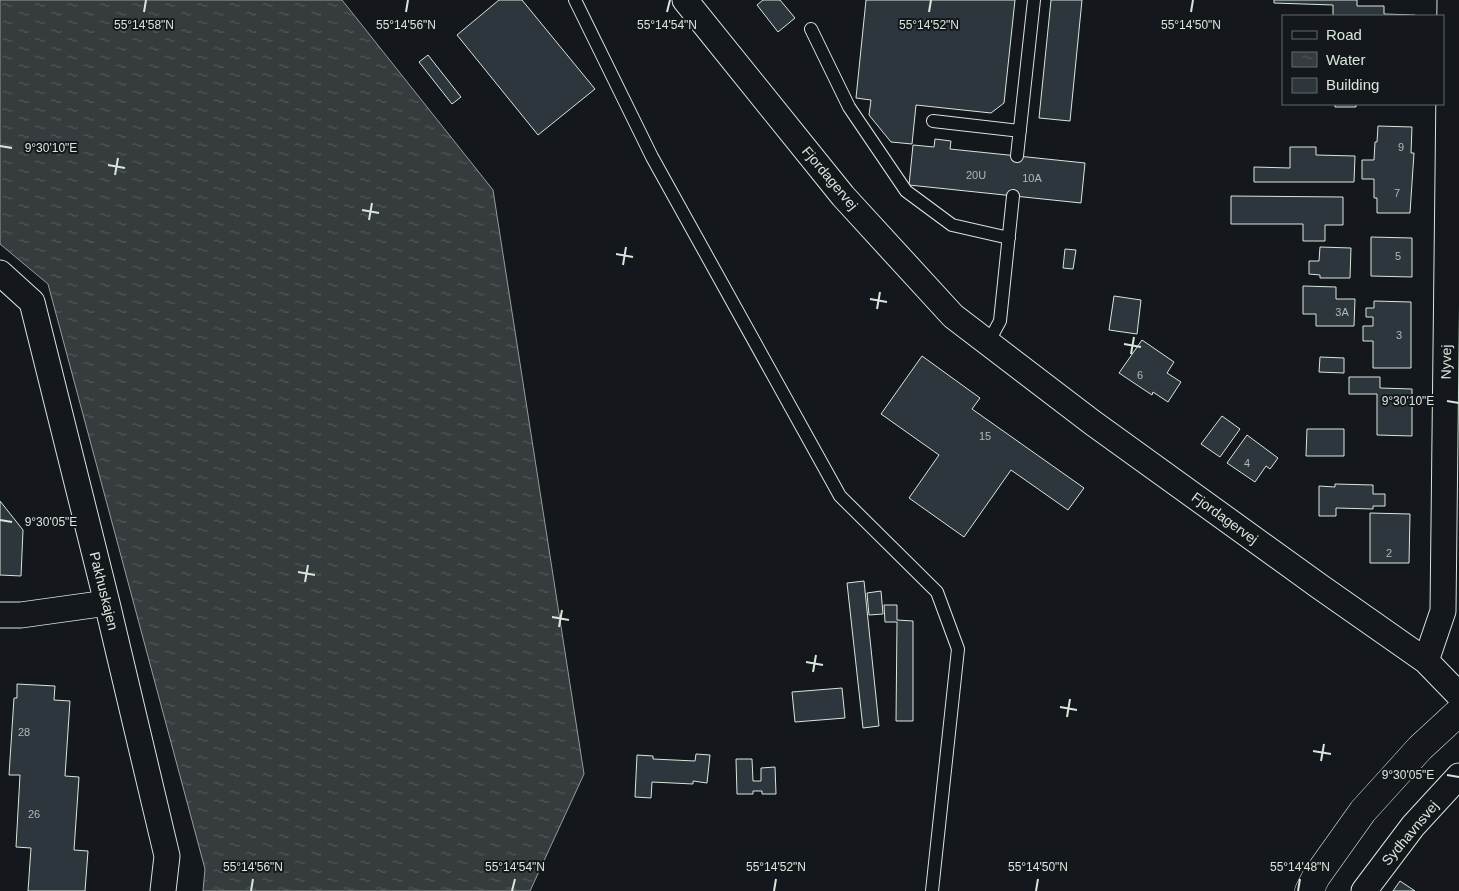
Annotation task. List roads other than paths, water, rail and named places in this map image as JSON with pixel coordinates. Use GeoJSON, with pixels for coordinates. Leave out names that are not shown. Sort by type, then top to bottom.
{"type":"FeatureCollection","features":[{"type":"Feature","properties":{"kind":"street","name":"Fjordagervej"},"geometry":{"type":"LineString","coordinates":[[685,0],[843,196],[953,316],[1101,428],[1426,661],[1459,695]]}},
{"type":"Feature","properties":{"kind":"street","name":"Nyvej"},"geometry":{"type":"LineString","coordinates":[[1426,661],[1443,611],[1453,286],[1450,0]]}},
{"type":"Feature","properties":{"kind":"street","name":"Pakhuskajen"},"geometry":{"type":"LineString","coordinates":[[2,274],[32,302],[167,856],[164,891]]}},
{"type":"Feature","properties":{"kind":"street"},"geometry":{"type":"LineString","coordinates":[[0,615],[21,615],[107,604]]}},
{"type":"Feature","properties":{"kind":"street"},"geometry":{"type":"LineString","coordinates":[[1308,891],[1363,811],[1420,748],[1459,712]]}},
{"type":"Feature","properties":{"kind":"street","name":"Sydhavnsvej"},"geometry":{"type":"LineString","coordinates":[[1364,891],[1413,826],[1459,776]]}},
{"type":"Feature","properties":{"kind":"lane"},"geometry":{"type":"LineString","coordinates":[[575,0],[652,157],[840,496],[938,592],[958,650],[932,891]]}},
{"type":"Feature","properties":{"kind":"lane"},"geometry":{"type":"LineString","coordinates":[[1017,156],[1034,0]]}},
{"type":"Feature","properties":{"kind":"lane"},"geometry":{"type":"LineString","coordinates":[[811,29],[849,107],[906,191],[952,225],[1009,238]]}},
{"type":"Feature","properties":{"kind":"lane"},"geometry":{"type":"LineString","coordinates":[[934,121],[1020,131]]}},
{"type":"Feature","properties":{"kind":"lane"},"geometry":{"type":"LineString","coordinates":[[988,343],[1000,321],[1013,196]]}},
{"type":"Feature","properties":{"kind":"water"},"geometry":{"type":"Polygon","coordinates":[[[0,0],[342,0],[493,190],[584,774],[530,891],[203,891],[205,869],[48,284],[0,244],[0,0]]]}}]}
